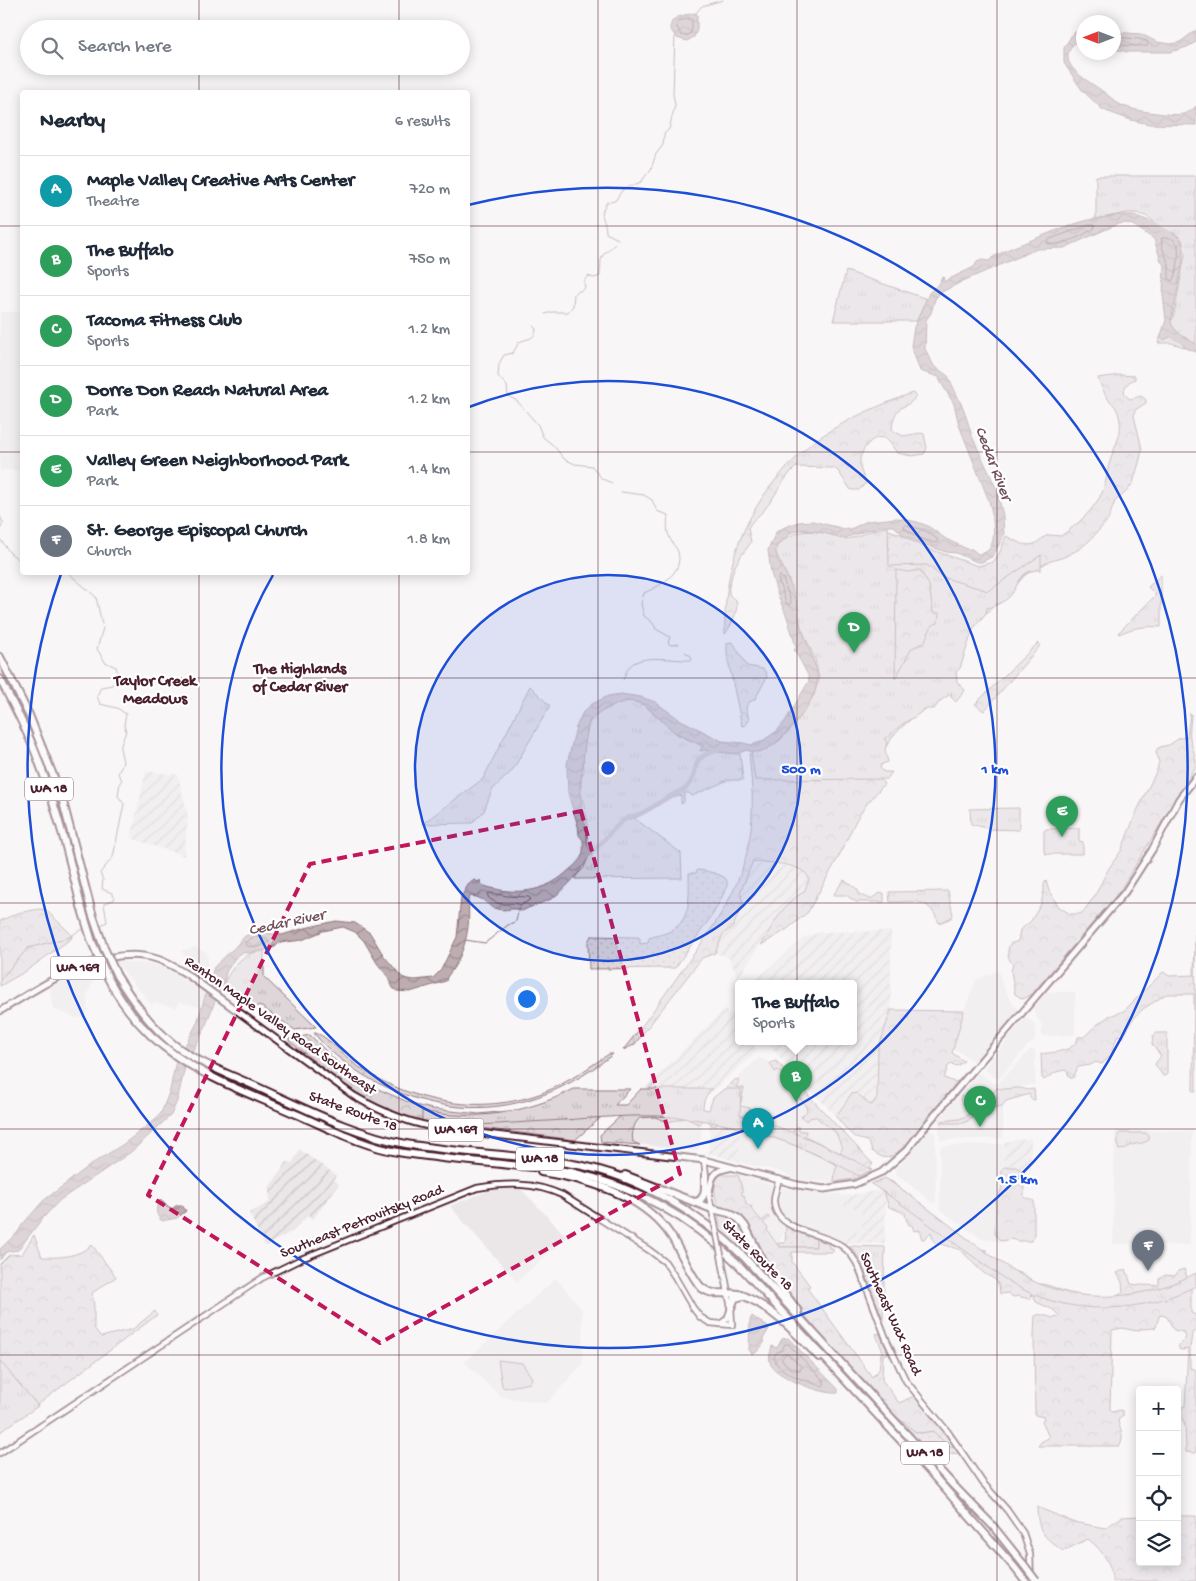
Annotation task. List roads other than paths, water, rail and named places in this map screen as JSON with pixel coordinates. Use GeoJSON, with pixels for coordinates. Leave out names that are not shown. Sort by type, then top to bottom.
{"type":"FeatureCollection","features":[{"type":"Feature","properties":{"kind":"highway","name":"State Route 18"},"geometry":{"type":"LineString","coordinates":[[0,657],[29,715],[62,798],[92,913],[104,948],[117,976],[136,1005],[168,1039],[186,1053],[209,1066],[336,1122],[379,1138],[428,1147],[551,1160],[580,1165],[614,1175],[650,1190],[684,1209],[736,1249],[992,1525],[1036,1581]]}},
{"type":"Feature","properties":{"kind":"highway","name":"State Route 18"},"geometry":{"type":"LineString","coordinates":[[0,679],[39,760],[58,816],[92,942],[108,978],[130,1014],[164,1048],[206,1075],[342,1134],[375,1146],[396,1151],[558,1170],[614,1184],[654,1201],[690,1222],[737,1263],[882,1419],[1009,1560],[1025,1581]]}},
{"type":"Feature","properties":{"kind":"highway"},"geometry":{"type":"LineString","coordinates":[[551,1160],[590,1165],[610,1170],[712,1209],[729,1213],[742,1222],[767,1270],[824,1343]]}},
{"type":"Feature","properties":{"kind":"highway"},"geometry":{"type":"LineString","coordinates":[[498,1164],[558,1175],[628,1198],[653,1215],[666,1229],[701,1286],[713,1293],[728,1292],[743,1296],[782,1320],[856,1396],[882,1419]]}},
{"type":"Feature","properties":{"kind":"highway"},"geometry":{"type":"LineString","coordinates":[[694,1202],[700,1201],[703,1198],[705,1175]]}},
{"type":"Feature","properties":{"kind":"highway"},"geometry":{"type":"LineString","coordinates":[[731,1308],[736,1298],[743,1296]]}},
{"type":"Feature","properties":{"kind":"main road","name":"WA 169"},"geometry":{"type":"LineString","coordinates":[[704,1160],[809,1187],[827,1188],[845,1186],[871,1178],[886,1169],[900,1158],[1125,892],[1152,850],[1182,795],[1196,777]]}},
{"type":"Feature","properties":{"kind":"main road","name":"Renton Maple Valley Road Southeast"},"geometry":{"type":"LineString","coordinates":[[0,1010],[76,968],[111,958],[144,956],[163,961],[200,983],[354,1096],[383,1112],[404,1120],[446,1129],[704,1160]]}},
{"type":"Feature","properties":{"kind":"main road"},"geometry":{"type":"LineString","coordinates":[[704,1160],[705,1175],[731,1308]]}},
{"type":"Feature","properties":{"kind":"main road"},"geometry":{"type":"LineString","coordinates":[[709,1193],[713,1174],[724,1169],[736,1168]]}},
{"type":"Feature","properties":{"kind":"main road","name":"Southeast Wax Road"},"geometry":{"type":"LineString","coordinates":[[779,1179],[774,1203],[779,1216],[792,1226],[836,1242],[853,1257],[887,1341],[906,1381],[948,1432],[983,1483],[1023,1533],[1030,1554],[1031,1581]]}},
{"type":"Feature","properties":{"kind":"main road","name":"Southeast Petrovitsky Road"},"geometry":{"type":"LineString","coordinates":[[0,1453],[262,1278],[301,1259],[476,1188],[502,1184],[525,1184],[546,1189],[569,1199],[656,1255],[672,1271],[695,1312],[704,1320],[732,1326],[731,1308]]}},
{"type":"Feature","properties":{"kind":"main road"},"geometry":{"type":"LineString","coordinates":[[716,1324],[724,1322],[728,1318],[730,1301]]}},
{"type":"Feature","properties":{"kind":"water"},"geometry":{"type":"Polygon","coordinates":[[[697,14],[697,30],[694,37],[687,41],[677,38],[670,29],[673,21],[678,17],[697,14]]]}},
{"type":"Feature","properties":{"kind":"water"},"geometry":{"type":"Polygon","coordinates":[[[1196,30],[1196,42],[1170,52],[1121,50],[1121,33],[1141,34],[1157,42],[1171,44],[1180,42],[1196,30]]]}},
{"type":"Feature","properties":{"kind":"water"},"geometry":{"type":"Polygon","coordinates":[[[1076,32],[1076,42],[1069,51],[1068,57],[1073,69],[1084,79],[1119,104],[1130,108],[1147,112],[1178,115],[1189,112],[1196,106],[1196,125],[1149,124],[1103,110],[1082,90],[1064,63],[1064,48],[1073,33],[1076,32]]]}},
{"type":"Feature","properties":{"kind":"water","name":"Cedar River"},"geometry":{"type":"Polygon","coordinates":[[[1120,215],[1134,215],[1149,221],[1163,232],[1174,234],[1181,239],[1183,244],[1183,261],[1171,322],[1178,332],[1196,344],[1196,352],[1186,348],[1176,337],[1164,340],[1160,338],[1166,320],[1163,294],[1164,265],[1154,239],[1133,225],[1126,223],[1118,224],[1064,248],[1037,249],[963,281],[940,293],[935,299],[931,313],[926,320],[925,349],[934,366],[948,376],[964,410],[972,436],[997,490],[1003,516],[1004,535],[993,556],[982,562],[977,562],[956,553],[946,552],[917,542],[902,534],[894,526],[881,526],[844,538],[815,531],[800,530],[792,532],[778,544],[776,553],[795,597],[801,627],[816,668],[817,682],[815,692],[805,710],[778,741],[759,752],[747,750],[736,754],[700,751],[703,745],[674,732],[646,706],[637,702],[627,701],[599,712],[591,718],[587,728],[580,788],[582,808],[586,817],[587,845],[591,851],[580,871],[562,890],[551,899],[522,911],[497,909],[480,898],[471,896],[468,900],[469,921],[465,941],[458,960],[446,981],[410,992],[397,991],[393,988],[388,977],[364,941],[355,932],[343,927],[323,931],[302,940],[279,943],[275,947],[263,951],[242,953],[235,958],[226,972],[223,988],[215,1001],[204,1030],[186,1063],[177,1101],[171,1115],[131,1152],[60,1200],[42,1219],[18,1250],[6,1252],[0,1260],[0,1249],[18,1232],[43,1201],[93,1163],[122,1145],[155,1120],[161,1113],[170,1090],[175,1065],[197,1023],[214,967],[245,936],[256,932],[282,935],[336,921],[355,923],[370,933],[384,956],[402,977],[415,980],[433,978],[441,970],[457,937],[461,897],[468,885],[474,880],[479,882],[480,880],[483,885],[500,890],[519,891],[537,889],[554,882],[575,865],[581,857],[583,840],[579,835],[568,793],[567,764],[576,727],[583,712],[592,704],[608,696],[621,694],[641,697],[655,702],[679,719],[722,741],[751,745],[761,742],[777,731],[786,720],[809,681],[808,675],[794,649],[797,650],[771,573],[768,550],[776,532],[799,522],[812,521],[845,529],[853,528],[867,521],[898,518],[928,526],[946,539],[967,549],[972,549],[978,554],[990,548],[994,533],[989,501],[959,425],[954,404],[939,377],[920,371],[911,346],[914,327],[929,293],[940,283],[941,278],[944,277],[943,282],[974,267],[977,262],[982,260],[989,261],[1011,248],[1065,227],[1088,220],[1120,215]]]}},
{"type":"Feature","properties":{"kind":"water"},"geometry":{"type":"Polygon","coordinates":[[[160,1200],[172,1209],[177,1205],[182,1205],[186,1211],[177,1218],[162,1221],[156,1211],[160,1200]]]}},
{"type":"Feature","properties":{"kind":"water"},"geometry":{"type":"Polygon","coordinates":[[[752,1316],[769,1329],[763,1339],[765,1341],[758,1351],[752,1354],[749,1350],[750,1320],[752,1316]]]}},
{"type":"Feature","properties":{"kind":"water"},"geometry":{"type":"Polygon","coordinates":[[[788,1338],[838,1389],[838,1393],[831,1393],[802,1385],[775,1370],[770,1360],[772,1346],[777,1348],[782,1339],[788,1338]]]}},
{"type":"Feature","properties":{"kind":"waterway"},"geometry":{"type":"LineString","coordinates":[[695,14],[702,6],[723,0]]}},
{"type":"Feature","properties":{"kind":"waterway"},"geometry":{"type":"LineString","coordinates":[[618,239],[606,233],[602,215],[604,207],[607,202],[615,201],[623,189],[641,182],[651,169],[656,154],[663,145],[664,134],[669,129],[675,105],[673,94],[675,35]]}},
{"type":"Feature","properties":{"kind":"waterway","name":"Cedar River"},"geometry":{"type":"LineString","coordinates":[[1151,223],[1172,236]]}},
{"type":"Feature","properties":{"kind":"waterway"},"geometry":{"type":"LineString","coordinates":[[545,314],[568,312],[573,306],[574,294],[585,288],[584,281],[588,276],[594,278],[600,276],[603,255],[615,244]]}},
{"type":"Feature","properties":{"kind":"waterway"},"geometry":{"type":"LineString","coordinates":[[533,326],[536,329],[534,335],[519,342],[513,353],[504,355],[499,364],[498,376],[507,386],[508,396],[517,401],[538,425],[543,437],[554,446],[564,459],[575,464],[592,466],[602,479],[612,483]]}},
{"type":"Feature","properties":{"kind":"waterway","name":"Cedar River"},"geometry":{"type":"LineString","coordinates":[[1171,334],[1175,338],[1196,347]]}},
{"type":"Feature","properties":{"kind":"waterway"},"geometry":{"type":"LineString","coordinates":[[621,492],[644,495],[652,500],[657,511],[668,515],[668,532],[670,539],[677,549],[679,560],[669,578],[657,587],[644,593],[641,604],[644,616],[653,623],[656,629],[670,637],[668,643],[671,645],[679,644]]}},
{"type":"Feature","properties":{"kind":"waterway"},"geometry":{"type":"LineString","coordinates":[[0,516],[3,523],[0,530]]}},
{"type":"Feature","properties":{"kind":"waterway"},"geometry":{"type":"LineString","coordinates":[[0,539],[10,553],[20,560]]}},
{"type":"Feature","properties":{"kind":"waterway"},"geometry":{"type":"LineString","coordinates":[[70,575],[96,597],[102,624]]}},
{"type":"Feature","properties":{"kind":"waterway"},"geometry":{"type":"LineString","coordinates":[[99,926],[107,922],[104,904],[115,899],[112,893],[102,889],[103,880],[100,873],[113,857],[124,804],[118,796],[122,780],[118,774],[123,762],[120,748],[126,731],[124,725],[126,714],[117,708],[100,704],[97,696],[101,687],[112,685],[119,676],[116,667],[105,662],[97,649],[103,628]]}},
{"type":"Feature","properties":{"kind":"waterway"},"geometry":{"type":"LineString","coordinates":[[623,680],[629,668],[635,662],[659,658],[692,660],[691,656],[685,652]]}},
{"type":"Feature","properties":{"kind":"waterway","name":"Cedar River"},"geometry":{"type":"LineString","coordinates":[[585,858],[624,820],[646,811],[686,788],[694,775],[698,761],[708,753],[719,750]]}},
{"type":"Feature","properties":{"kind":"waterway"},"geometry":{"type":"LineString","coordinates":[[465,940],[485,943],[516,921],[519,908]]}},
{"type":"Feature","properties":{"kind":"waterway"},"geometry":{"type":"LineString","coordinates":[[0,980],[28,948],[70,937],[78,931],[85,929]]}},
{"type":"Feature","properties":{"kind":"place","name":"Dorre Don Reach Natural Area"},"geometry":{"type":"Point","coordinates":[854,653]}},
{"type":"Feature","properties":{"kind":"place","name":"Valley Green Neighborhood Park"},"geometry":{"type":"Point","coordinates":[1062,837]}},
{"type":"Feature","properties":{"kind":"place","name":"The Buffalo"},"geometry":{"type":"Point","coordinates":[796,1102]}},
{"type":"Feature","properties":{"kind":"place","name":"Tacoma Fitness Club"},"geometry":{"type":"Point","coordinates":[980,1127]}},
{"type":"Feature","properties":{"kind":"place","name":"Maple Valley Creative Arts Center"},"geometry":{"type":"Point","coordinates":[758,1149]}},
{"type":"Feature","properties":{"kind":"place","name":"St. George Episcopal Church"},"geometry":{"type":"Point","coordinates":[1148,1271]}},
{"type":"Feature","properties":{"kind":"district","name":"The Highlands of Cedar River"},"geometry":{"type":"Point","coordinates":[300,679]}},
{"type":"Feature","properties":{"kind":"district","name":"Taylor Creek Meadows"},"geometry":{"type":"Point","coordinates":[155,691]}}]}
